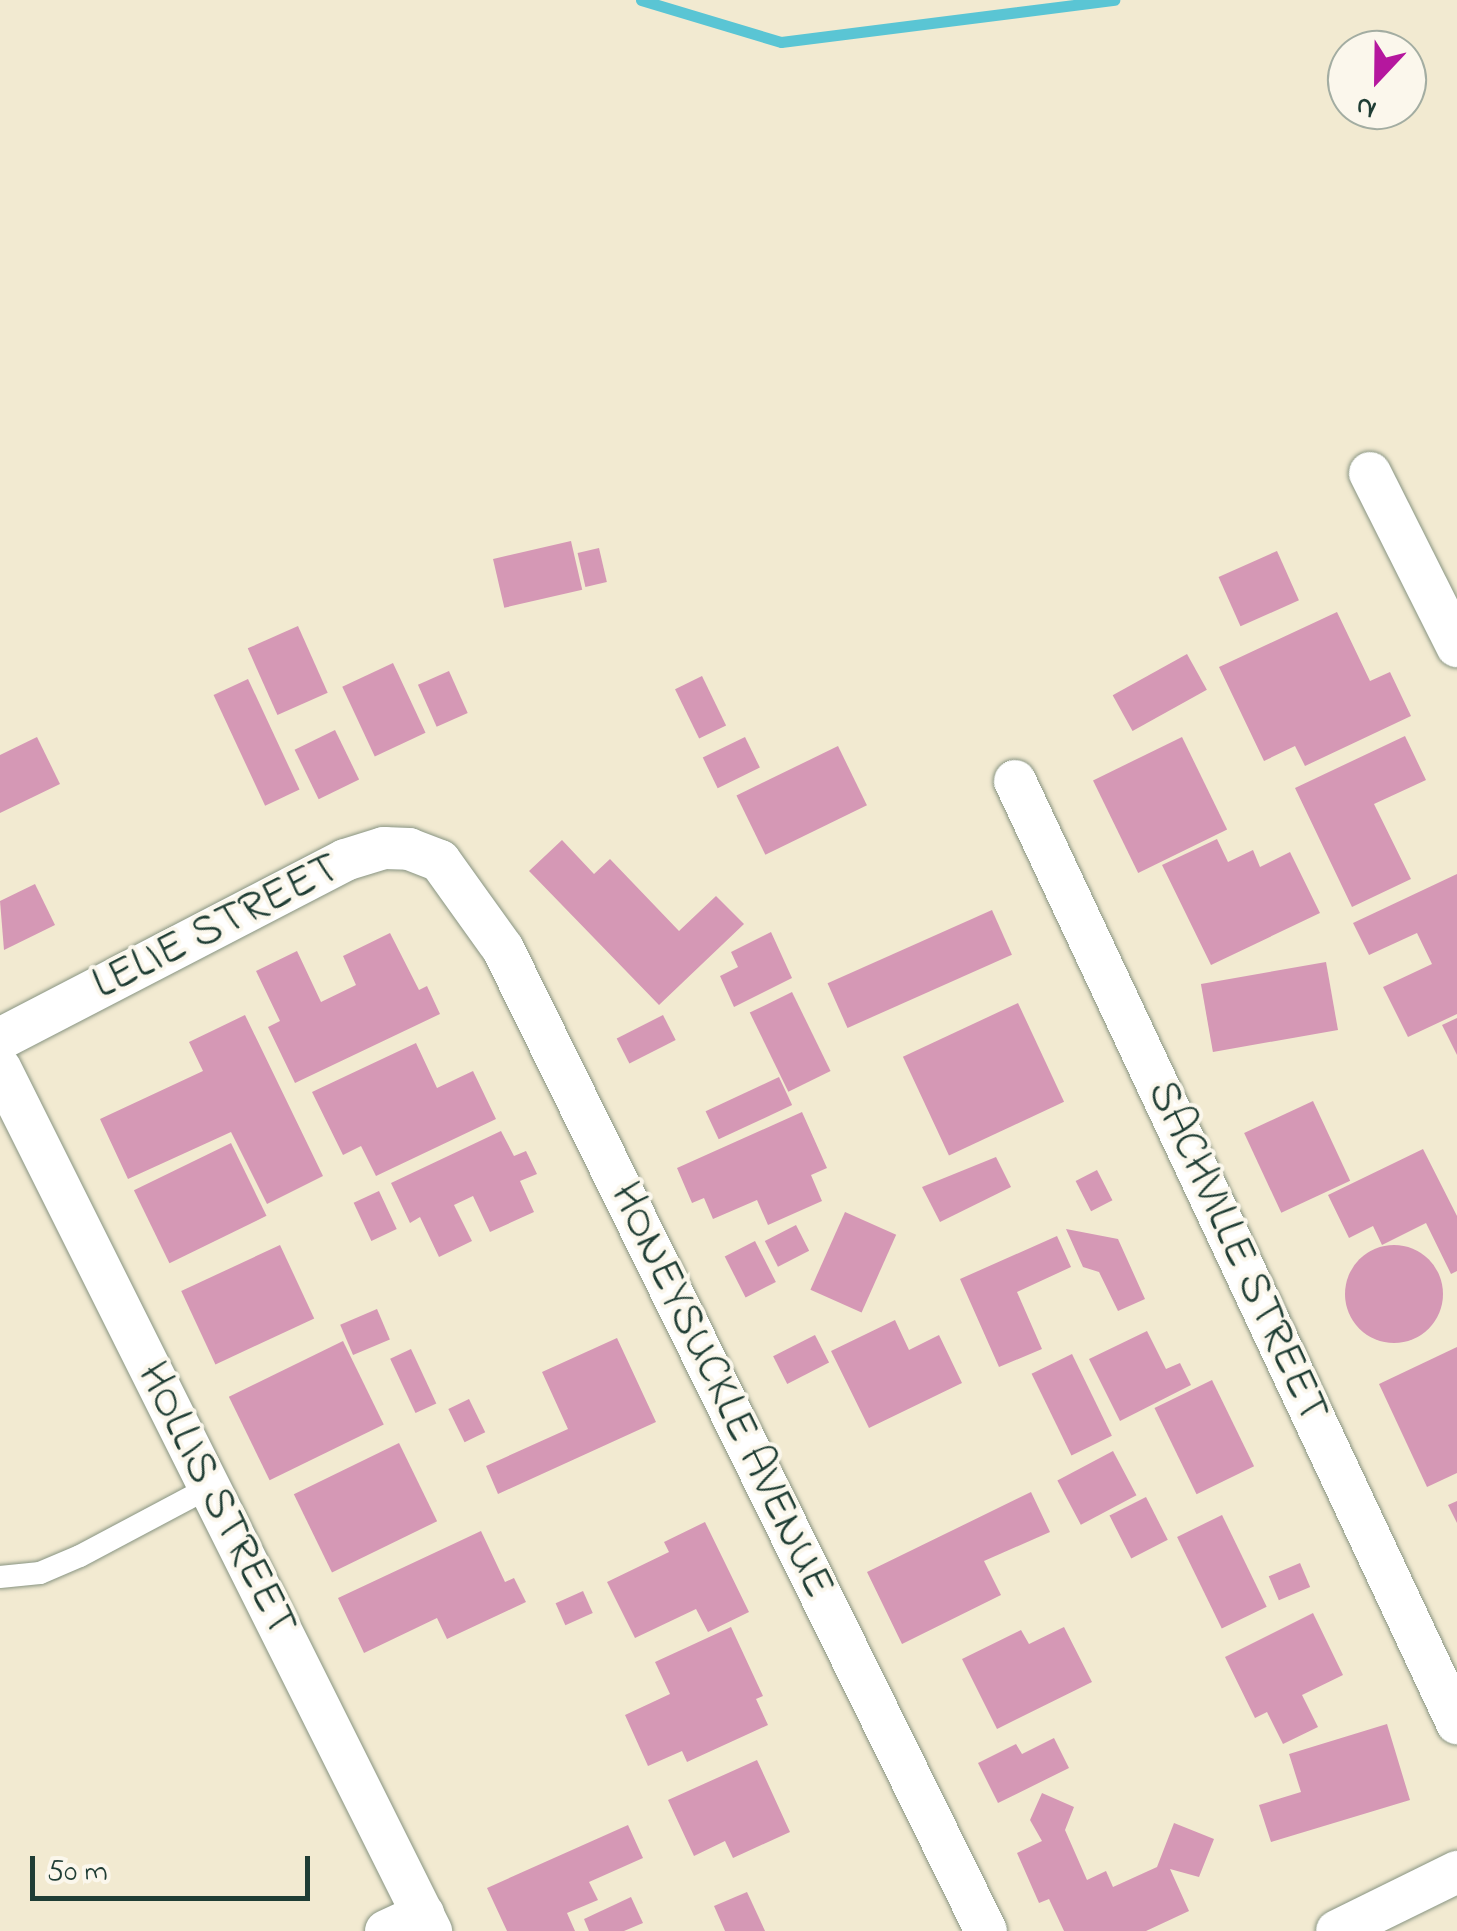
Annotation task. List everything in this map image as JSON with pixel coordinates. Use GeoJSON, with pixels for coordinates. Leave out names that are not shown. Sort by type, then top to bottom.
{"type":"FeatureCollection","features":[{"type":"Feature","properties":{"kind":"street"},"geometry":{"type":"LineString","coordinates":[[1370,472],[1457,646]]}},
{"type":"Feature","properties":{"kind":"street","name":"SACHVILLE STREET"},"geometry":{"type":"LineString","coordinates":[[1015,781],[1457,1723]]}},
{"type":"Feature","properties":{"kind":"street","name":"LELIE STREET"},"geometry":{"type":"LineString","coordinates":[[0,1039],[345,860],[384,848],[409,849],[440,862]]}},
{"type":"Feature","properties":{"kind":"street","name":"HONEYSUCKLE AVENUE"},"geometry":{"type":"LineString","coordinates":[[440,862],[503,949],[986,1931]]}},
{"type":"Feature","properties":{"kind":"street","name":"HOLLIS STREET"},"geometry":{"type":"LineString","coordinates":[[0,1068],[208,1488],[413,1925]]}},
{"type":"Feature","properties":{"kind":"street"},"geometry":{"type":"LineString","coordinates":[[1337,1931],[1457,1872]]}},
{"type":"Feature","properties":{"kind":"lane"},"geometry":{"type":"LineString","coordinates":[[0,1577],[40,1573],[80,1556],[208,1488]]}},
{"type":"Feature","properties":{"kind":"building"},"geometry":{"type":"Polygon","coordinates":[[[571,541],[582,590],[504,608],[493,559],[571,541]]]}},
{"type":"Feature","properties":{"kind":"building"},"geometry":{"type":"Polygon","coordinates":[[[599,548],[607,582],[585,587],[578,553],[599,548]]]}},
{"type":"Feature","properties":{"kind":"building"},"geometry":{"type":"Polygon","coordinates":[[[1277,551],[1299,600],[1240,626],[1219,577],[1277,551]]]}},
{"type":"Feature","properties":{"kind":"building"},"geometry":{"type":"Polygon","coordinates":[[[1337,612],[1370,681],[1390,672],[1411,716],[1305,766],[1295,746],[1264,761],[1219,667],[1337,612]]]}},
{"type":"Feature","properties":{"kind":"building"},"geometry":{"type":"Polygon","coordinates":[[[298,626],[328,693],[277,715],[248,648],[298,626]]]}},
{"type":"Feature","properties":{"kind":"building"},"geometry":{"type":"Polygon","coordinates":[[[1187,654],[1207,690],[1133,731],[1113,695],[1187,654]]]}},
{"type":"Feature","properties":{"kind":"building"},"geometry":{"type":"Polygon","coordinates":[[[393,663],[426,733],[375,756],[342,687],[393,663]]]}},
{"type":"Feature","properties":{"kind":"building"},"geometry":{"type":"Polygon","coordinates":[[[449,671],[468,713],[437,727],[418,685],[449,671]]]}},
{"type":"Feature","properties":{"kind":"building"},"geometry":{"type":"Polygon","coordinates":[[[702,676],[726,725],[699,739],[675,689],[702,676]]]}},
{"type":"Feature","properties":{"kind":"building"},"geometry":{"type":"Polygon","coordinates":[[[248,679],[300,790],[265,806],[214,695],[248,679]]]}},
{"type":"Feature","properties":{"kind":"building"},"geometry":{"type":"Polygon","coordinates":[[[335,730],[359,779],[319,799],[295,750],[335,730]]]}},
{"type":"Feature","properties":{"kind":"building"},"geometry":{"type":"Polygon","coordinates":[[[1405,736],[1426,780],[1374,804],[1411,879],[1352,907],[1295,788],[1405,736]]]}},
{"type":"Feature","properties":{"kind":"building"},"geometry":{"type":"Polygon","coordinates":[[[37,737],[60,784],[0,813],[0,755],[37,737]]]}},
{"type":"Feature","properties":{"kind":"building"},"geometry":{"type":"Polygon","coordinates":[[[745,737],[760,768],[718,788],[703,758],[745,737]]]}},
{"type":"Feature","properties":{"kind":"building"},"geometry":{"type":"Polygon","coordinates":[[[1182,737],[1227,830],[1138,873],[1093,780],[1182,737]]]}},
{"type":"Feature","properties":{"kind":"building"},"geometry":{"type":"Polygon","coordinates":[[[838,746],[867,805],[765,855],[736,796],[838,746]]]}},
{"type":"Feature","properties":{"kind":"building"},"geometry":{"type":"Polygon","coordinates":[[[1217,839],[1228,862],[1253,850],[1260,867],[1290,852],[1320,913],[1211,965],[1162,865],[1217,839]]]}},
{"type":"Feature","properties":{"kind":"building"},"geometry":{"type":"Polygon","coordinates":[[[562,840],[594,874],[610,859],[679,931],[716,896],[744,924],[659,1005],[529,871],[562,840]]]}},
{"type":"Feature","properties":{"kind":"building"},"geometry":{"type":"Polygon","coordinates":[[[1457,874],[1457,1014],[1408,1037],[1383,987],[1432,964],[1417,933],[1369,955],[1353,923],[1457,874]]]}},
{"type":"Feature","properties":{"kind":"building"},"geometry":{"type":"Polygon","coordinates":[[[35,884],[55,925],[4,950],[0,901],[35,884]]]}},
{"type":"Feature","properties":{"kind":"building"},"geometry":{"type":"Polygon","coordinates":[[[992,910],[1012,955],[847,1028],[828,983],[992,910]]]}},
{"type":"Feature","properties":{"kind":"building"},"geometry":{"type":"Polygon","coordinates":[[[771,932],[792,978],[734,1007],[720,976],[738,967],[731,952],[771,932]]]}},
{"type":"Feature","properties":{"kind":"building"},"geometry":{"type":"Polygon","coordinates":[[[390,933],[419,990],[427,986],[440,1014],[295,1083],[268,1027],[280,1021],[256,971],[297,951],[321,1002],[356,985],[343,956],[390,933]]]}},
{"type":"Feature","properties":{"kind":"building"},"geometry":{"type":"Polygon","coordinates":[[[1326,962],[1338,1030],[1213,1052],[1201,984],[1326,962]]]}},
{"type":"Feature","properties":{"kind":"building"},"geometry":{"type":"Polygon","coordinates":[[[792,992],[831,1071],[788,1092],[750,1013],[792,992]]]}},
{"type":"Feature","properties":{"kind":"building"},"geometry":{"type":"Polygon","coordinates":[[[1018,1003],[1064,1102],[949,1155],[903,1057],[1018,1003]]]}},
{"type":"Feature","properties":{"kind":"building"},"geometry":{"type":"Polygon","coordinates":[[[245,1015],[323,1176],[267,1204],[231,1132],[128,1179],[100,1119],[203,1071],[189,1042],[245,1015]]]}},
{"type":"Feature","properties":{"kind":"building"},"geometry":{"type":"Polygon","coordinates":[[[663,1015],[676,1040],[629,1064],[617,1039],[663,1015]]]}},
{"type":"Feature","properties":{"kind":"building"},"geometry":{"type":"Polygon","coordinates":[[[1457,1018],[1457,1055],[1442,1025],[1457,1018]]]}},
{"type":"Feature","properties":{"kind":"building"},"geometry":{"type":"Polygon","coordinates":[[[416,1043],[437,1088],[473,1071],[496,1119],[376,1176],[361,1146],[343,1155],[312,1092],[416,1043]]]}},
{"type":"Feature","properties":{"kind":"building"},"geometry":{"type":"Polygon","coordinates":[[[779,1077],[792,1105],[719,1139],[706,1111],[779,1077]]]}},
{"type":"Feature","properties":{"kind":"building"},"geometry":{"type":"Polygon","coordinates":[[[1313,1101],[1350,1181],[1281,1213],[1244,1133],[1313,1101]]]}},
{"type":"Feature","properties":{"kind":"building"},"geometry":{"type":"Polygon","coordinates":[[[802,1112],[827,1168],[811,1175],[822,1201],[768,1225],[757,1200],[713,1219],[704,1198],[692,1203],[677,1168],[802,1112]]]}},
{"type":"Feature","properties":{"kind":"building"},"geometry":{"type":"Polygon","coordinates":[[[501,1131],[514,1156],[526,1151],[537,1174],[520,1181],[534,1212],[490,1232],[473,1196],[454,1205],[472,1241],[439,1257],[420,1217],[410,1223],[391,1183],[501,1131]]]}},
{"type":"Feature","properties":{"kind":"building"},"geometry":{"type":"Polygon","coordinates":[[[231,1143],[267,1216],[169,1263],[134,1190],[231,1143]]]}},
{"type":"Feature","properties":{"kind":"building"},"geometry":{"type":"Polygon","coordinates":[[[1423,1149],[1457,1216],[1457,1271],[1451,1274],[1426,1223],[1382,1245],[1373,1226],[1349,1238],[1328,1195],[1423,1149]]]}},
{"type":"Feature","properties":{"kind":"building"},"geometry":{"type":"Polygon","coordinates":[[[996,1157],[1011,1187],[940,1222],[922,1187],[996,1157]]]}},
{"type":"Feature","properties":{"kind":"building"},"geometry":{"type":"Polygon","coordinates":[[[1097,1170],[1112,1200],[1091,1211],[1076,1181],[1097,1170]]]}},
{"type":"Feature","properties":{"kind":"building"},"geometry":{"type":"Polygon","coordinates":[[[379,1191],[397,1229],[371,1241],[354,1203],[379,1191]]]}},
{"type":"Feature","properties":{"kind":"building"},"geometry":{"type":"Polygon","coordinates":[[[845,1212],[896,1235],[862,1312],[810,1290],[845,1212]]]}},
{"type":"Feature","properties":{"kind":"building"},"geometry":{"type":"Polygon","coordinates":[[[796,1225],[809,1251],[778,1267],[765,1241],[796,1225]]]}},
{"type":"Feature","properties":{"kind":"building"},"geometry":{"type":"Polygon","coordinates":[[[1066,1229],[1118,1239],[1145,1299],[1118,1311],[1099,1272],[1083,1267],[1066,1229]]]}},
{"type":"Feature","properties":{"kind":"building"},"geometry":{"type":"Polygon","coordinates":[[[1057,1236],[1071,1267],[1017,1292],[1042,1349],[999,1367],[960,1279],[1057,1236]]]}},
{"type":"Feature","properties":{"kind":"building"},"geometry":{"type":"Polygon","coordinates":[[[755,1241],[776,1282],[746,1297],[725,1256],[755,1241]]]}},
{"type":"Feature","properties":{"kind":"building"},"geometry":{"type":"Polygon","coordinates":[[[280,1245],[314,1318],[215,1364],[181,1291],[280,1245]]]}},
{"type":"Feature","properties":{"kind":"building"},"geometry":{"type":"Polygon","coordinates":[[[1394,1245],[1413,1249],[1429,1259],[1439,1275],[1443,1294],[1439,1313],[1429,1329],[1413,1339],[1394,1343],[1375,1339],[1359,1329],[1349,1313],[1345,1294],[1349,1275],[1359,1259],[1375,1249],[1394,1245]]]}},
{"type":"Feature","properties":{"kind":"building"},"geometry":{"type":"Polygon","coordinates":[[[377,1309],[390,1339],[353,1355],[340,1325],[377,1309]]]}},
{"type":"Feature","properties":{"kind":"building"},"geometry":{"type":"Polygon","coordinates":[[[895,1320],[909,1350],[939,1335],[962,1383],[869,1428],[831,1351],[895,1320]]]}},
{"type":"Feature","properties":{"kind":"building"},"geometry":{"type":"Polygon","coordinates":[[[1147,1331],[1166,1369],[1180,1363],[1191,1385],[1120,1421],[1089,1359],[1147,1331]]]}},
{"type":"Feature","properties":{"kind":"building"},"geometry":{"type":"Polygon","coordinates":[[[815,1335],[829,1363],[787,1384],[773,1356],[815,1335]]]}},
{"type":"Feature","properties":{"kind":"building"},"geometry":{"type":"Polygon","coordinates":[[[617,1338],[656,1422],[498,1494],[486,1466],[568,1429],[542,1372],[617,1338]]]}},
{"type":"Feature","properties":{"kind":"building"},"geometry":{"type":"Polygon","coordinates":[[[343,1341],[384,1425],[270,1480],[229,1397],[343,1341]]]}},
{"type":"Feature","properties":{"kind":"building"},"geometry":{"type":"Polygon","coordinates":[[[1457,1347],[1457,1473],[1427,1487],[1379,1384],[1457,1347]]]}},
{"type":"Feature","properties":{"kind":"building"},"geometry":{"type":"Polygon","coordinates":[[[411,1349],[436,1403],[416,1413],[390,1359],[411,1349]]]}},
{"type":"Feature","properties":{"kind":"building"},"geometry":{"type":"Polygon","coordinates":[[[1072,1354],[1112,1436],[1071,1456],[1032,1374],[1072,1354]]]}},
{"type":"Feature","properties":{"kind":"building"},"geometry":{"type":"Polygon","coordinates":[[[1212,1380],[1254,1466],[1197,1494],[1154,1408],[1212,1380]]]}},
{"type":"Feature","properties":{"kind":"building"},"geometry":{"type":"Polygon","coordinates":[[[469,1399],[485,1432],[465,1442],[448,1409],[469,1399]]]}},
{"type":"Feature","properties":{"kind":"building"},"geometry":{"type":"Polygon","coordinates":[[[399,1443],[437,1521],[332,1572],[294,1494],[399,1443]]]}},
{"type":"Feature","properties":{"kind":"building"},"geometry":{"type":"Polygon","coordinates":[[[1113,1451],[1136,1495],[1081,1525],[1057,1481],[1113,1451]]]}},
{"type":"Feature","properties":{"kind":"building"},"geometry":{"type":"Polygon","coordinates":[[[1031,1492],[1050,1532],[984,1561],[1001,1595],[902,1644],[867,1572],[1031,1492]]]}},
{"type":"Feature","properties":{"kind":"building"},"geometry":{"type":"Polygon","coordinates":[[[1146,1497],[1168,1540],[1131,1558],[1109,1516],[1146,1497]]]}},
{"type":"Feature","properties":{"kind":"building"},"geometry":{"type":"Polygon","coordinates":[[[1457,1501],[1457,1523],[1448,1505],[1457,1501]]]}},
{"type":"Feature","properties":{"kind":"building"},"geometry":{"type":"Polygon","coordinates":[[[1222,1515],[1267,1607],[1222,1629],[1177,1537],[1222,1515]]]}},
{"type":"Feature","properties":{"kind":"building"},"geometry":{"type":"Polygon","coordinates":[[[705,1522],[749,1612],[708,1632],[696,1609],[635,1638],[607,1582],[669,1552],[664,1542],[705,1522]]]}},
{"type":"Feature","properties":{"kind":"building"},"geometry":{"type":"Polygon","coordinates":[[[481,1531],[505,1582],[514,1578],[526,1602],[447,1639],[437,1618],[364,1653],[338,1598],[481,1531]]]}},
{"type":"Feature","properties":{"kind":"building"},"geometry":{"type":"Polygon","coordinates":[[[1300,1563],[1310,1587],[1279,1600],[1269,1576],[1300,1563]]]}},
{"type":"Feature","properties":{"kind":"building"},"geometry":{"type":"Polygon","coordinates":[[[583,1591],[593,1613],[565,1625],[556,1603],[583,1591]]]}},
{"type":"Feature","properties":{"kind":"building"},"geometry":{"type":"Polygon","coordinates":[[[1313,1613],[1343,1675],[1302,1695],[1318,1727],[1283,1744],[1267,1712],[1255,1718],[1225,1657],[1313,1613]]]}},
{"type":"Feature","properties":{"kind":"building"},"geometry":{"type":"Polygon","coordinates":[[[731,1627],[763,1696],[756,1699],[768,1725],[687,1762],[682,1751],[648,1766],[625,1715],[670,1694],[655,1662],[731,1627]]]}},
{"type":"Feature","properties":{"kind":"building"},"geometry":{"type":"Polygon","coordinates":[[[1064,1627],[1092,1682],[997,1729],[962,1659],[1021,1630],[1029,1644],[1064,1627]]]}},
{"type":"Feature","properties":{"kind":"building"},"geometry":{"type":"Polygon","coordinates":[[[1387,1724],[1410,1800],[1271,1842],[1259,1805],[1301,1792],[1289,1754],[1387,1724]]]}},
{"type":"Feature","properties":{"kind":"building"},"geometry":{"type":"Polygon","coordinates":[[[1054,1738],[1069,1768],[998,1803],[978,1763],[1016,1744],[1022,1754],[1054,1738]]]}},
{"type":"Feature","properties":{"kind":"building"},"geometry":{"type":"Polygon","coordinates":[[[757,1760],[790,1832],[733,1858],[725,1841],[694,1856],[668,1800],[757,1760]]]}},
{"type":"Feature","properties":{"kind":"building"},"geometry":{"type":"Polygon","coordinates":[[[1042,1793],[1074,1807],[1065,1830],[1087,1880],[1106,1871],[1113,1887],[1157,1867],[1174,1823],[1214,1839],[1199,1877],[1170,1869],[1189,1911],[1146,1931],[1064,1931],[1049,1899],[1039,1903],[1017,1853],[1042,1841],[1030,1820],[1042,1793]]]}},
{"type":"Feature","properties":{"kind":"building"},"geometry":{"type":"Polygon","coordinates":[[[628,1825],[643,1858],[589,1882],[598,1900],[567,1913],[575,1931],[507,1931],[487,1888],[628,1825]]]}},
{"type":"Feature","properties":{"kind":"building"},"geometry":{"type":"Polygon","coordinates":[[[747,1892],[765,1931],[725,1931],[714,1906],[747,1892]]]}},
{"type":"Feature","properties":{"kind":"building"},"geometry":{"type":"Polygon","coordinates":[[[631,1897],[643,1923],[624,1931],[589,1931],[584,1919],[631,1897]]]}},
{"type":"Feature","properties":{"kind":"waterway"},"geometry":{"type":"LineString","coordinates":[[641,0],[781,42],[1114,0]]}}]}
